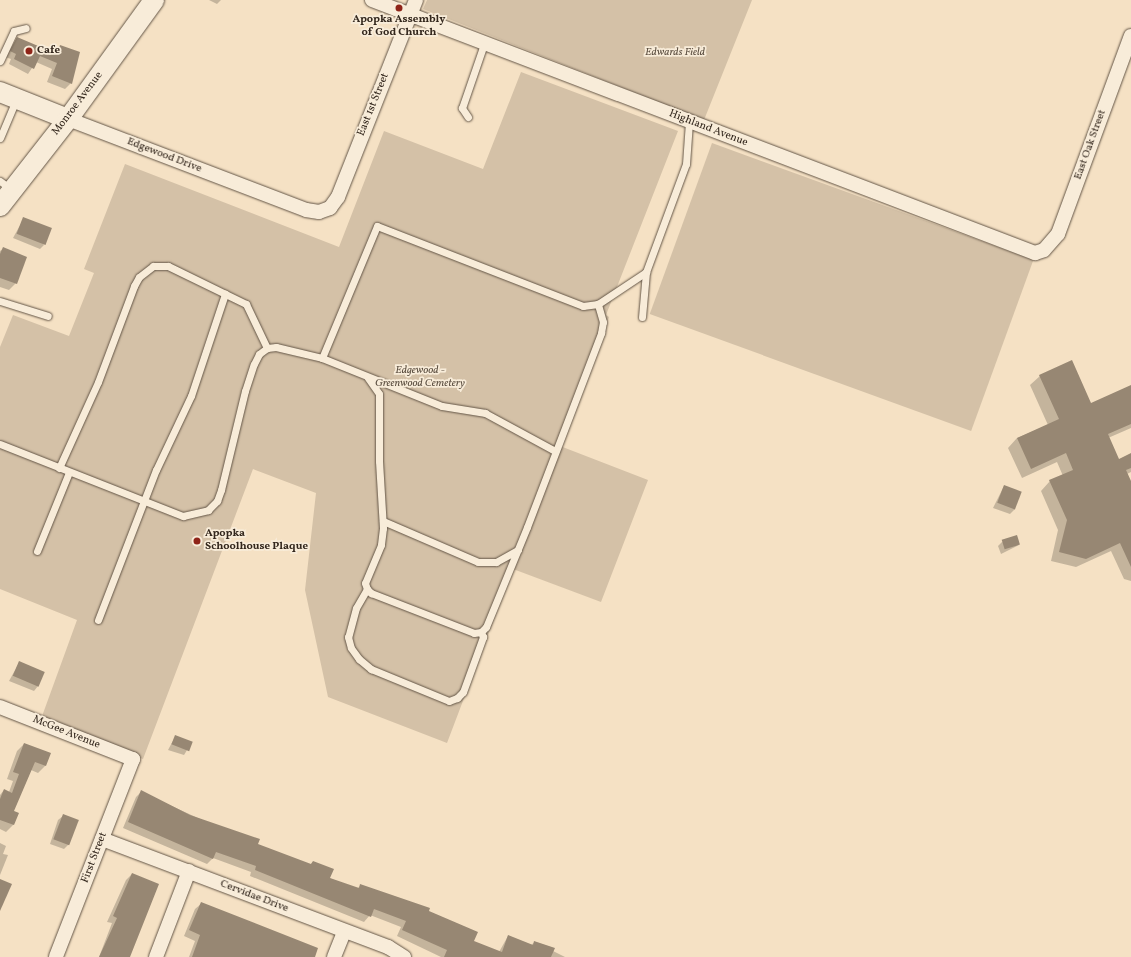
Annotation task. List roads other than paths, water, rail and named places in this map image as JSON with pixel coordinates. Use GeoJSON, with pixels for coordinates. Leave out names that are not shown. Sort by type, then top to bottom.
{"type":"FeatureCollection","features":[{"type":"Feature","properties":{"kind":"street","name":"Monroe Avenue"},"geometry":{"type":"LineString","coordinates":[[3,195],[68,119],[154,0]]}},
{"type":"Feature","properties":{"kind":"street","name":"Highland Avenue"},"geometry":{"type":"LineString","coordinates":[[372,0],[410,16],[1024,251],[1035,253],[1044,250]]}},
{"type":"Feature","properties":{"kind":"street","name":"East 1st Street"},"geometry":{"type":"LineString","coordinates":[[330,208],[338,197],[416,0]]}},
{"type":"Feature","properties":{"kind":"street","name":"East Oak Street"},"geometry":{"type":"LineString","coordinates":[[1044,250],[1058,234],[1131,36]]}},
{"type":"Feature","properties":{"kind":"street","name":"Edgewood Drive"},"geometry":{"type":"LineString","coordinates":[[8,95],[306,210],[319,212],[330,208]]}},
{"type":"Feature","properties":{"kind":"street","name":"McGee Avenue"},"geometry":{"type":"LineString","coordinates":[[1,710],[133,759]]}},
{"type":"Feature","properties":{"kind":"street","name":"First Street"},"geometry":{"type":"LineString","coordinates":[[56,957],[133,759]]}},
{"type":"Feature","properties":{"kind":"street","name":"Cervidae Drive"},"geometry":{"type":"LineString","coordinates":[[102,839],[189,871],[344,932],[388,947],[404,957]]}},
{"type":"Feature","properties":{"kind":"street"},"geometry":{"type":"LineString","coordinates":[[156,957],[189,871]]}},
{"type":"Feature","properties":{"kind":"street"},"geometry":{"type":"LineString","coordinates":[[334,957],[344,932]]}},
{"type":"Feature","properties":{"kind":"lane"},"geometry":{"type":"LineString","coordinates":[[0,61],[14,31],[26,28]]}},
{"type":"Feature","properties":{"kind":"lane"},"geometry":{"type":"LineString","coordinates":[[468,118],[462,108],[484,44]]}},
{"type":"Feature","properties":{"kind":"lane"},"geometry":{"type":"LineString","coordinates":[[0,138],[8,95]]}},
{"type":"Feature","properties":{"kind":"lane"},"geometry":{"type":"LineString","coordinates":[[642,317],[646,272],[686,164],[689,122]]}},
{"type":"Feature","properties":{"kind":"lane"},"geometry":{"type":"LineString","coordinates":[[322,358],[377,226],[582,306],[598,304],[646,272]]}},
{"type":"Feature","properties":{"kind":"lane"},"geometry":{"type":"LineString","coordinates":[[59,468],[98,382],[138,277],[153,266],[168,266],[246,304],[267,348]]}},
{"type":"Feature","properties":{"kind":"lane"},"geometry":{"type":"LineString","coordinates":[[98,620],[144,501],[191,396],[225,294]]}},
{"type":"Feature","properties":{"kind":"lane"},"geometry":{"type":"LineString","coordinates":[[0,301],[48,316]]}},
{"type":"Feature","properties":{"kind":"lane"},"geometry":{"type":"LineString","coordinates":[[367,376],[379,394],[379,461],[383,521],[381,545],[365,583],[367,589],[371,593],[474,633],[481,632],[486,627],[518,550],[601,333],[603,322],[598,304]]}},
{"type":"Feature","properties":{"kind":"lane"},"geometry":{"type":"LineString","coordinates":[[0,444],[183,516],[208,510],[217,501],[245,391],[259,354],[267,348],[276,347],[322,358],[442,406],[485,413],[555,451]]}},
{"type":"Feature","properties":{"kind":"lane"},"geometry":{"type":"LineString","coordinates":[[37,551],[69,472]]}},
{"type":"Feature","properties":{"kind":"lane"},"geometry":{"type":"LineString","coordinates":[[383,521],[478,562],[496,562],[518,550]]}},
{"type":"Feature","properties":{"kind":"lane"},"geometry":{"type":"LineString","coordinates":[[367,589],[356,608],[348,637],[351,648],[359,659],[370,669],[449,701],[458,698],[463,692],[483,637],[481,632]]}},
{"type":"Feature","properties":{"kind":"place","name":"Apopka Assembly of God Church"},"geometry":{"type":"Point","coordinates":[399,8]}},
{"type":"Feature","properties":{"kind":"place","name":"Cafe"},"geometry":{"type":"Point","coordinates":[29,51]}},
{"type":"Feature","properties":{"kind":"place","name":"Apopka Schoolhouse Plaque"},"geometry":{"type":"Point","coordinates":[197,541]}},
{"type":"Feature","properties":{"kind":"park label","name":"Edwards Field"},"geometry":{"type":"Point","coordinates":[675,53]}},
{"type":"Feature","properties":{"kind":"park label","name":"Edgewood - Greenwood Cemetery"},"geometry":{"type":"Point","coordinates":[420,378]}}]}
